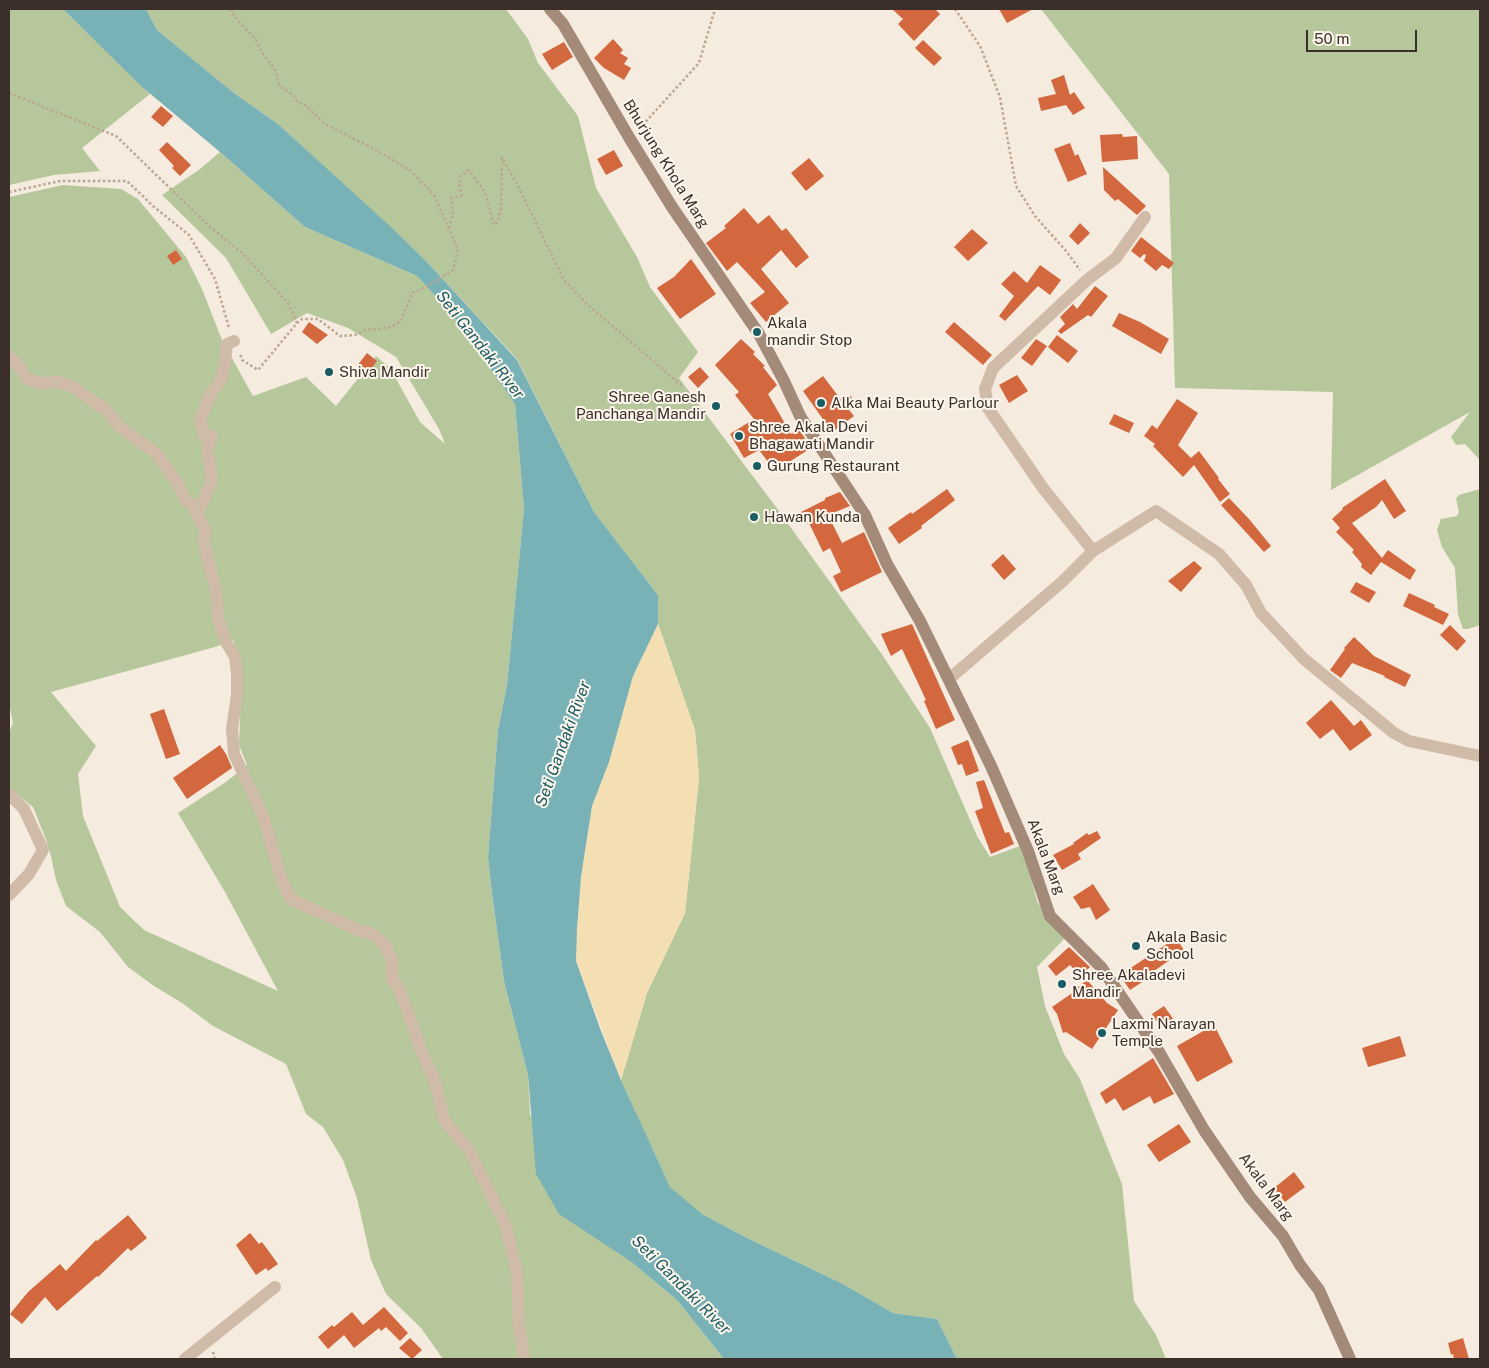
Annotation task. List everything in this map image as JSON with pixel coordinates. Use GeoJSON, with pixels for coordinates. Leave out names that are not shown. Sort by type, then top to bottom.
{"type":"FeatureCollection","features":[{"type":"Feature","properties":{"kind":"main road","name":"Bhurjung Khola Marg"},"geometry":{"type":"LineString","coordinates":[[550,9],[563,24],[672,207],[759,334]]}},
{"type":"Feature","properties":{"kind":"main road","name":"Akala Marg"},"geometry":{"type":"LineString","coordinates":[[759,334],[800,416],[865,515],[887,564],[920,621],[991,766],[1028,852],[1050,916],[1101,967],[1159,1052],[1204,1130],[1250,1197],[1283,1236],[1300,1265],[1318,1290],[1350,1359]]}},
{"type":"Feature","properties":{"kind":"street"},"geometry":{"type":"LineString","coordinates":[[1093,550],[1044,488],[988,408],[985,389],[993,368],[1087,280],[1116,258],[1145,217]]}},
{"type":"Feature","properties":{"kind":"street"},"geometry":{"type":"LineString","coordinates":[[197,515],[212,481],[207,448],[212,436],[204,435],[200,420],[212,391],[220,384],[227,344],[234,341]]}},
{"type":"Feature","properties":{"kind":"street"},"geometry":{"type":"LineString","coordinates":[[9,356],[20,367],[26,378],[40,383],[58,382],[74,387],[106,410],[119,426],[157,454],[179,486],[185,500],[195,507],[205,529],[204,543],[216,591],[218,619],[226,642],[235,657],[237,695],[232,728],[234,754],[249,790],[263,816],[283,884],[292,900],[359,931],[368,932],[378,938],[386,947],[392,959],[392,980],[399,988],[422,1056],[435,1082],[444,1120],[469,1150],[505,1224],[516,1271],[518,1325],[524,1359]]}},
{"type":"Feature","properties":{"kind":"street"},"geometry":{"type":"LineString","coordinates":[[948,679],[1062,582],[1093,550],[1156,511],[1219,554],[1246,585],[1261,614],[1304,659],[1394,733],[1409,741],[1480,756]]}},
{"type":"Feature","properties":{"kind":"street"},"geometry":{"type":"LineString","coordinates":[[9,794],[24,809],[43,850],[29,874],[9,895]]}},
{"type":"Feature","properties":{"kind":"street"},"geometry":{"type":"LineString","coordinates":[[185,1359],[275,1287]]}},
{"type":"Feature","properties":{"kind":"path"},"geometry":{"type":"LineString","coordinates":[[9,192],[60,181],[126,181],[189,235],[215,279],[224,315],[242,360],[258,370],[296,323],[302,319],[318,320],[340,336],[355,335],[365,330],[388,328],[401,321],[412,293],[426,287],[453,270],[458,250],[434,195],[411,171],[378,151],[325,124],[304,104],[298,103],[293,95],[279,85],[276,71],[263,54],[255,38],[238,21],[230,9]]}},
{"type":"Feature","properties":{"kind":"path"},"geometry":{"type":"LineString","coordinates":[[630,139],[699,63],[715,9]]}},
{"type":"Feature","properties":{"kind":"path"},"geometry":{"type":"LineString","coordinates":[[955,9],[980,46],[1000,97],[1016,186],[1035,216],[1066,251],[1087,280]]}},
{"type":"Feature","properties":{"kind":"path"},"geometry":{"type":"LineString","coordinates":[[9,93],[116,136],[210,227],[242,253],[288,304],[296,323]]}},
{"type":"Feature","properties":{"kind":"path"},"geometry":{"type":"LineString","coordinates":[[449,228],[453,214],[451,198],[461,196],[459,183],[461,175],[469,170],[485,192],[494,225],[498,222],[501,208],[502,158],[517,184],[564,280],[589,306],[682,386]]}},
{"type":"Feature","properties":{"kind":"green space"},"geometry":{"type":"Polygon","coordinates":[[[9,9],[63,9],[150,94],[82,148],[100,171],[54,175],[9,185],[9,9]]]}},
{"type":"Feature","properties":{"kind":"green space"},"geometry":{"type":"Polygon","coordinates":[[[146,9],[506,9],[528,39],[538,63],[578,116],[596,188],[637,257],[650,287],[698,352],[679,378],[776,507],[881,653],[930,728],[977,836],[990,857],[1020,846],[1026,860],[1037,901],[1047,918],[1065,938],[1037,967],[1045,1006],[1064,1054],[1080,1079],[1122,1184],[1134,1301],[1156,1335],[1166,1359],[957,1359],[937,1319],[893,1313],[843,1284],[702,1214],[670,1188],[621,1080],[647,993],[685,913],[699,778],[695,730],[658,624],[658,595],[594,512],[517,359],[428,263],[278,124],[234,93],[157,30],[146,9]]]}},
{"type":"Feature","properties":{"kind":"green space"},"geometry":{"type":"Polygon","coordinates":[[[1041,9],[1480,9],[1480,460],[1465,444],[1456,445],[1451,437],[1470,412],[1331,490],[1333,392],[1175,388],[1169,174],[1041,9]]]}},
{"type":"Feature","properties":{"kind":"green space"},"geometry":{"type":"Polygon","coordinates":[[[220,152],[305,227],[417,276],[451,313],[515,404],[524,509],[507,685],[498,730],[488,857],[504,981],[528,1075],[530,1115],[630,1261],[677,1300],[724,1359],[443,1359],[421,1328],[386,1294],[371,1260],[357,1198],[343,1160],[323,1127],[306,1114],[286,1064],[213,1026],[182,1003],[154,986],[128,967],[100,932],[66,906],[56,880],[45,837],[33,807],[9,788],[9,733],[13,723],[9,703],[9,197],[63,185],[121,189],[138,199],[186,257],[202,289],[222,340],[253,396],[306,377],[336,406],[376,356],[390,368],[420,422],[445,444],[439,429],[396,357],[348,328],[307,313],[271,334],[226,258],[162,195],[200,169],[220,152]],[[233,640],[215,647],[51,692],[96,746],[78,774],[83,816],[120,907],[144,930],[278,991],[225,892],[178,813],[226,782],[247,765],[239,745],[242,668],[233,640]]]}},
{"type":"Feature","properties":{"kind":"green space"},"geometry":{"type":"Polygon","coordinates":[[[1480,489],[1480,625],[1463,629],[1458,615],[1455,568],[1442,547],[1437,530],[1441,519],[1457,516],[1459,512],[1456,498],[1459,495],[1480,489]]]}},
{"type":"Feature","properties":{"kind":"sand"},"geometry":{"type":"Polygon","coordinates":[[[658,624],[695,730],[699,778],[685,913],[647,993],[621,1080],[576,961],[581,878],[592,806],[609,762],[633,676],[658,624]]]}},
{"type":"Feature","properties":{"kind":"water","name":"Seti Gandaki River"},"geometry":{"type":"Polygon","coordinates":[[[63,9],[146,9],[157,30],[234,93],[278,124],[391,227],[428,263],[517,360],[594,512],[658,595],[658,624],[633,676],[609,762],[592,806],[581,877],[577,929],[576,961],[621,1080],[670,1187],[702,1214],[843,1284],[893,1313],[937,1319],[957,1359],[724,1359],[677,1300],[630,1261],[559,1214],[536,1174],[528,1075],[504,981],[488,857],[498,730],[507,685],[524,509],[515,404],[451,313],[417,276],[305,227],[141,86],[63,9]]]}},
{"type":"Feature","properties":{"kind":"building"},"geometry":{"type":"Polygon","coordinates":[[[892,9],[935,9],[940,14],[914,41],[898,24],[903,19],[892,9]]]}},
{"type":"Feature","properties":{"kind":"building"},"geometry":{"type":"Polygon","coordinates":[[[999,9],[1033,9],[1007,23],[999,9]]]}},
{"type":"Feature","properties":{"kind":"building"},"geometry":{"type":"Polygon","coordinates":[[[613,39],[623,50],[620,53],[628,58],[624,64],[631,68],[624,80],[604,68],[594,58],[613,39]]]}},
{"type":"Feature","properties":{"kind":"building"},"geometry":{"type":"Polygon","coordinates":[[[923,40],[942,58],[934,66],[915,48],[923,40]]]}},
{"type":"Feature","properties":{"kind":"building"},"geometry":{"type":"Polygon","coordinates":[[[564,42],[573,57],[552,70],[542,54],[564,42]]]}},
{"type":"Feature","properties":{"kind":"building"},"geometry":{"type":"Polygon","coordinates":[[[1064,75],[1070,95],[1074,92],[1085,108],[1073,115],[1066,105],[1041,111],[1038,98],[1056,94],[1051,80],[1064,75]]]}},
{"type":"Feature","properties":{"kind":"building"},"geometry":{"type":"Polygon","coordinates":[[[161,106],[173,116],[163,127],[151,117],[161,106]]]}},
{"type":"Feature","properties":{"kind":"building"},"geometry":{"type":"Polygon","coordinates":[[[1122,134],[1123,137],[1137,136],[1138,159],[1102,162],[1100,135],[1122,134]]]}},
{"type":"Feature","properties":{"kind":"building"},"geometry":{"type":"Polygon","coordinates":[[[167,142],[191,165],[180,176],[172,168],[174,166],[159,150],[167,142]]]}},
{"type":"Feature","properties":{"kind":"building"},"geometry":{"type":"Polygon","coordinates":[[[1070,143],[1075,156],[1078,154],[1087,174],[1068,182],[1054,149],[1070,143]]]}},
{"type":"Feature","properties":{"kind":"building"},"geometry":{"type":"Polygon","coordinates":[[[614,150],[623,166],[606,175],[597,159],[614,150]]]}},
{"type":"Feature","properties":{"kind":"building"},"geometry":{"type":"Polygon","coordinates":[[[809,158],[824,176],[806,191],[791,173],[809,158]]]}},
{"type":"Feature","properties":{"kind":"building"},"geometry":{"type":"Polygon","coordinates":[[[1103,167],[1146,206],[1137,215],[1118,199],[1115,201],[1104,190],[1103,167]]]}},
{"type":"Feature","properties":{"kind":"building"},"geometry":{"type":"Polygon","coordinates":[[[744,208],[758,224],[769,215],[782,231],[786,228],[809,257],[796,268],[781,250],[761,269],[789,303],[766,322],[750,303],[765,292],[737,262],[727,271],[706,243],[726,228],[724,226],[744,208]]]}},
{"type":"Feature","properties":{"kind":"building"},"geometry":{"type":"Polygon","coordinates":[[[1080,223],[1090,233],[1078,245],[1069,236],[1080,223]]]}},
{"type":"Feature","properties":{"kind":"building"},"geometry":{"type":"Polygon","coordinates":[[[972,229],[988,243],[968,261],[954,247],[972,229]]]}},
{"type":"Feature","properties":{"kind":"building"},"geometry":{"type":"Polygon","coordinates":[[[1141,237],[1174,263],[1169,269],[1162,265],[1156,271],[1144,261],[1146,255],[1144,254],[1140,258],[1131,251],[1141,237]]]}},
{"type":"Feature","properties":{"kind":"building"},"geometry":{"type":"Polygon","coordinates":[[[176,250],[182,259],[173,265],[167,256],[176,250]]]}},
{"type":"Feature","properties":{"kind":"building"},"geometry":{"type":"Polygon","coordinates":[[[691,259],[716,294],[680,319],[657,288],[674,277],[691,259]]]}},
{"type":"Feature","properties":{"kind":"building"},"geometry":{"type":"Polygon","coordinates":[[[1040,265],[1061,280],[1050,295],[1038,286],[1005,321],[999,316],[1014,296],[1001,284],[1014,271],[1027,283],[1040,265]]]}},
{"type":"Feature","properties":{"kind":"building"},"geometry":{"type":"Polygon","coordinates":[[[1095,286],[1108,296],[1091,317],[1088,315],[1061,334],[1058,331],[1065,324],[1060,317],[1073,304],[1077,309],[1095,286]]]}},
{"type":"Feature","properties":{"kind":"building"},"geometry":{"type":"Polygon","coordinates":[[[1119,313],[1140,322],[1169,339],[1161,354],[1112,326],[1119,313]]]}},
{"type":"Feature","properties":{"kind":"building"},"geometry":{"type":"Polygon","coordinates":[[[309,322],[328,335],[317,344],[302,332],[309,322]]]}},
{"type":"Feature","properties":{"kind":"building"},"geometry":{"type":"Polygon","coordinates":[[[954,322],[992,355],[983,365],[945,332],[954,322]]]}},
{"type":"Feature","properties":{"kind":"building"},"geometry":{"type":"Polygon","coordinates":[[[1057,335],[1078,351],[1068,363],[1048,347],[1057,335]]]}},
{"type":"Feature","properties":{"kind":"building"},"geometry":{"type":"Polygon","coordinates":[[[741,339],[755,352],[753,354],[765,366],[763,367],[777,385],[768,394],[791,434],[799,429],[811,448],[775,471],[759,450],[744,458],[730,434],[754,419],[735,395],[739,392],[715,365],[741,339]]]}},
{"type":"Feature","properties":{"kind":"building"},"geometry":{"type":"Polygon","coordinates":[[[1036,339],[1047,346],[1032,366],[1021,358],[1036,339]]]}},
{"type":"Feature","properties":{"kind":"building"},"geometry":{"type":"Polygon","coordinates":[[[367,353],[377,361],[367,374],[357,366],[367,353]]]}},
{"type":"Feature","properties":{"kind":"building"},"geometry":{"type":"Polygon","coordinates":[[[700,367],[709,377],[698,388],[688,377],[700,367]]]}},
{"type":"Feature","properties":{"kind":"building"},"geometry":{"type":"Polygon","coordinates":[[[1017,375],[1028,391],[1009,403],[999,385],[1017,375]]]}},
{"type":"Feature","properties":{"kind":"building"},"geometry":{"type":"Polygon","coordinates":[[[823,376],[842,401],[850,395],[857,404],[849,410],[854,416],[832,432],[803,391],[823,376]]]}},
{"type":"Feature","properties":{"kind":"building"},"geometry":{"type":"Polygon","coordinates":[[[1177,399],[1198,413],[1178,445],[1191,458],[1199,451],[1219,478],[1230,494],[1220,502],[1194,465],[1183,477],[1153,446],[1155,444],[1144,436],[1152,425],[1157,429],[1177,399]]]}},
{"type":"Feature","properties":{"kind":"building"},"geometry":{"type":"Polygon","coordinates":[[[1114,414],[1134,423],[1129,433],[1109,424],[1114,414]]]}},
{"type":"Feature","properties":{"kind":"building"},"geometry":{"type":"Polygon","coordinates":[[[1385,479],[1406,511],[1394,519],[1382,500],[1376,507],[1352,523],[1382,558],[1388,550],[1416,570],[1410,580],[1381,562],[1371,575],[1361,567],[1362,564],[1352,552],[1354,550],[1336,532],[1340,528],[1332,519],[1342,508],[1385,479]]]}},
{"type":"Feature","properties":{"kind":"building"},"geometry":{"type":"Polygon","coordinates":[[[947,489],[955,500],[921,526],[922,528],[899,544],[888,528],[911,512],[912,514],[947,489]]]}},
{"type":"Feature","properties":{"kind":"building"},"geometry":{"type":"Polygon","coordinates":[[[840,492],[850,506],[828,515],[842,543],[864,532],[882,572],[841,592],[833,576],[841,572],[830,548],[823,552],[809,523],[807,524],[801,512],[825,500],[825,498],[840,492]]]}},
{"type":"Feature","properties":{"kind":"building"},"geometry":{"type":"Polygon","coordinates":[[[1229,498],[1271,546],[1264,552],[1221,505],[1229,498]]]}},
{"type":"Feature","properties":{"kind":"building"},"geometry":{"type":"Polygon","coordinates":[[[1003,554],[1016,569],[1004,580],[991,565],[1003,554]]]}},
{"type":"Feature","properties":{"kind":"building"},"geometry":{"type":"Polygon","coordinates":[[[1194,561],[1202,568],[1181,592],[1168,581],[1194,561]]]}},
{"type":"Feature","properties":{"kind":"building"},"geometry":{"type":"Polygon","coordinates":[[[1356,582],[1376,592],[1369,603],[1350,592],[1356,582]]]}},
{"type":"Feature","properties":{"kind":"building"},"geometry":{"type":"Polygon","coordinates":[[[1409,593],[1449,614],[1443,625],[1403,606],[1409,593]]]}},
{"type":"Feature","properties":{"kind":"building"},"geometry":{"type":"Polygon","coordinates":[[[912,624],[955,720],[936,729],[924,701],[926,700],[902,649],[891,656],[881,634],[912,624]]]}},
{"type":"Feature","properties":{"kind":"building"},"geometry":{"type":"Polygon","coordinates":[[[1450,625],[1466,641],[1457,651],[1440,635],[1450,625]]]}},
{"type":"Feature","properties":{"kind":"building"},"geometry":{"type":"Polygon","coordinates":[[[1354,637],[1374,656],[1411,675],[1405,687],[1385,676],[1352,663],[1341,678],[1330,670],[1344,648],[1354,637]]]}},
{"type":"Feature","properties":{"kind":"building"},"geometry":{"type":"Polygon","coordinates":[[[1331,700],[1354,726],[1361,720],[1372,735],[1350,751],[1333,729],[1320,739],[1306,723],[1331,700]]]}},
{"type":"Feature","properties":{"kind":"building"},"geometry":{"type":"Polygon","coordinates":[[[164,709],[180,754],[166,759],[150,714],[164,709]]]}},
{"type":"Feature","properties":{"kind":"building"},"geometry":{"type":"Polygon","coordinates":[[[968,740],[979,771],[966,776],[962,764],[958,765],[951,747],[968,740]]]}},
{"type":"Feature","properties":{"kind":"building"},"geometry":{"type":"Polygon","coordinates":[[[220,745],[232,768],[187,799],[173,778],[220,745]]]}},
{"type":"Feature","properties":{"kind":"building"},"geometry":{"type":"Polygon","coordinates":[[[984,780],[1005,833],[1009,832],[1014,844],[991,854],[975,811],[983,808],[976,782],[984,780]]]}},
{"type":"Feature","properties":{"kind":"building"},"geometry":{"type":"Polygon","coordinates":[[[1097,831],[1101,838],[1078,854],[1081,859],[1062,870],[1053,855],[1074,844],[1087,833],[1089,835],[1097,831]]]}},
{"type":"Feature","properties":{"kind":"building"},"geometry":{"type":"Polygon","coordinates":[[[1093,884],[1110,910],[1096,920],[1090,907],[1081,909],[1073,897],[1093,884]]]}},
{"type":"Feature","properties":{"kind":"building"},"geometry":{"type":"Polygon","coordinates":[[[1176,938],[1184,950],[1154,971],[1156,973],[1130,990],[1120,975],[1176,938]]]}},
{"type":"Feature","properties":{"kind":"building"},"geometry":{"type":"Polygon","coordinates":[[[1069,947],[1090,967],[1080,976],[1070,965],[1056,976],[1048,966],[1069,947]]]}},
{"type":"Feature","properties":{"kind":"building"},"geometry":{"type":"Polygon","coordinates":[[[1087,980],[1107,1003],[1118,1010],[1092,1049],[1066,1032],[1063,1033],[1057,1014],[1052,1007],[1078,989],[1087,980]]]}},
{"type":"Feature","properties":{"kind":"building"},"geometry":{"type":"Polygon","coordinates":[[[1164,1006],[1174,1020],[1161,1028],[1152,1014],[1164,1006]]]}},
{"type":"Feature","properties":{"kind":"building"},"geometry":{"type":"Polygon","coordinates":[[[1214,1025],[1233,1062],[1197,1082],[1177,1046],[1214,1025]]]}},
{"type":"Feature","properties":{"kind":"building"},"geometry":{"type":"Polygon","coordinates":[[[1400,1036],[1406,1056],[1368,1067],[1362,1048],[1400,1036]]]}},
{"type":"Feature","properties":{"kind":"building"},"geometry":{"type":"Polygon","coordinates":[[[1153,1058],[1174,1094],[1154,1104],[1150,1096],[1123,1111],[1115,1098],[1106,1104],[1100,1093],[1153,1058]]]}},
{"type":"Feature","properties":{"kind":"building"},"geometry":{"type":"Polygon","coordinates":[[[1179,1124],[1191,1142],[1159,1162],[1147,1145],[1179,1124]]]}},
{"type":"Feature","properties":{"kind":"building"},"geometry":{"type":"Polygon","coordinates":[[[1294,1172],[1305,1187],[1285,1202],[1274,1188],[1294,1172]]]}},
{"type":"Feature","properties":{"kind":"building"},"geometry":{"type":"Polygon","coordinates":[[[128,1215],[147,1238],[131,1251],[128,1248],[98,1277],[57,1311],[45,1297],[22,1324],[10,1314],[28,1292],[60,1264],[66,1271],[96,1240],[128,1215]]]}},
{"type":"Feature","properties":{"kind":"building"},"geometry":{"type":"Polygon","coordinates":[[[250,1233],[259,1244],[262,1242],[278,1264],[268,1271],[266,1268],[256,1275],[236,1245],[250,1233]]]}},
{"type":"Feature","properties":{"kind":"building"},"geometry":{"type":"Polygon","coordinates":[[[384,1307],[408,1333],[400,1341],[386,1327],[381,1331],[379,1328],[354,1348],[344,1335],[328,1349],[318,1337],[352,1312],[363,1325],[384,1307]]]}},
{"type":"Feature","properties":{"kind":"building"},"geometry":{"type":"Polygon","coordinates":[[[410,1338],[422,1350],[412,1359],[399,1348],[410,1338]]]}},
{"type":"Feature","properties":{"kind":"building"},"geometry":{"type":"Polygon","coordinates":[[[1463,1338],[1469,1359],[1454,1359],[1448,1343],[1463,1338]]]}},
{"type":"Feature","properties":{"kind":"place","name":"Akala mandir Stop"},"geometry":{"type":"Point","coordinates":[757,332]}},
{"type":"Feature","properties":{"kind":"place","name":"Shiva Mandir"},"geometry":{"type":"Point","coordinates":[329,372]}},
{"type":"Feature","properties":{"kind":"place","name":"Alka Mai Beauty Parlour"},"geometry":{"type":"Point","coordinates":[821,403]}},
{"type":"Feature","properties":{"kind":"place","name":"Shree Ganesh Panchanga Mandir"},"geometry":{"type":"Point","coordinates":[716,406]}},
{"type":"Feature","properties":{"kind":"place","name":"Shree Akala Devi Bhagawati Mandir"},"geometry":{"type":"Point","coordinates":[739,436]}},
{"type":"Feature","properties":{"kind":"place","name":"Gurung Restaurant"},"geometry":{"type":"Point","coordinates":[757,466]}},
{"type":"Feature","properties":{"kind":"place","name":"Hawan Kunda"},"geometry":{"type":"Point","coordinates":[754,517]}},
{"type":"Feature","properties":{"kind":"place","name":"Akala Basic School"},"geometry":{"type":"Point","coordinates":[1136,946]}},
{"type":"Feature","properties":{"kind":"place","name":"Shree Akaladevi Mandir"},"geometry":{"type":"Point","coordinates":[1062,984]}},
{"type":"Feature","properties":{"kind":"place","name":"Laxmi Narayan Temple"},"geometry":{"type":"Point","coordinates":[1102,1033]}}]}
